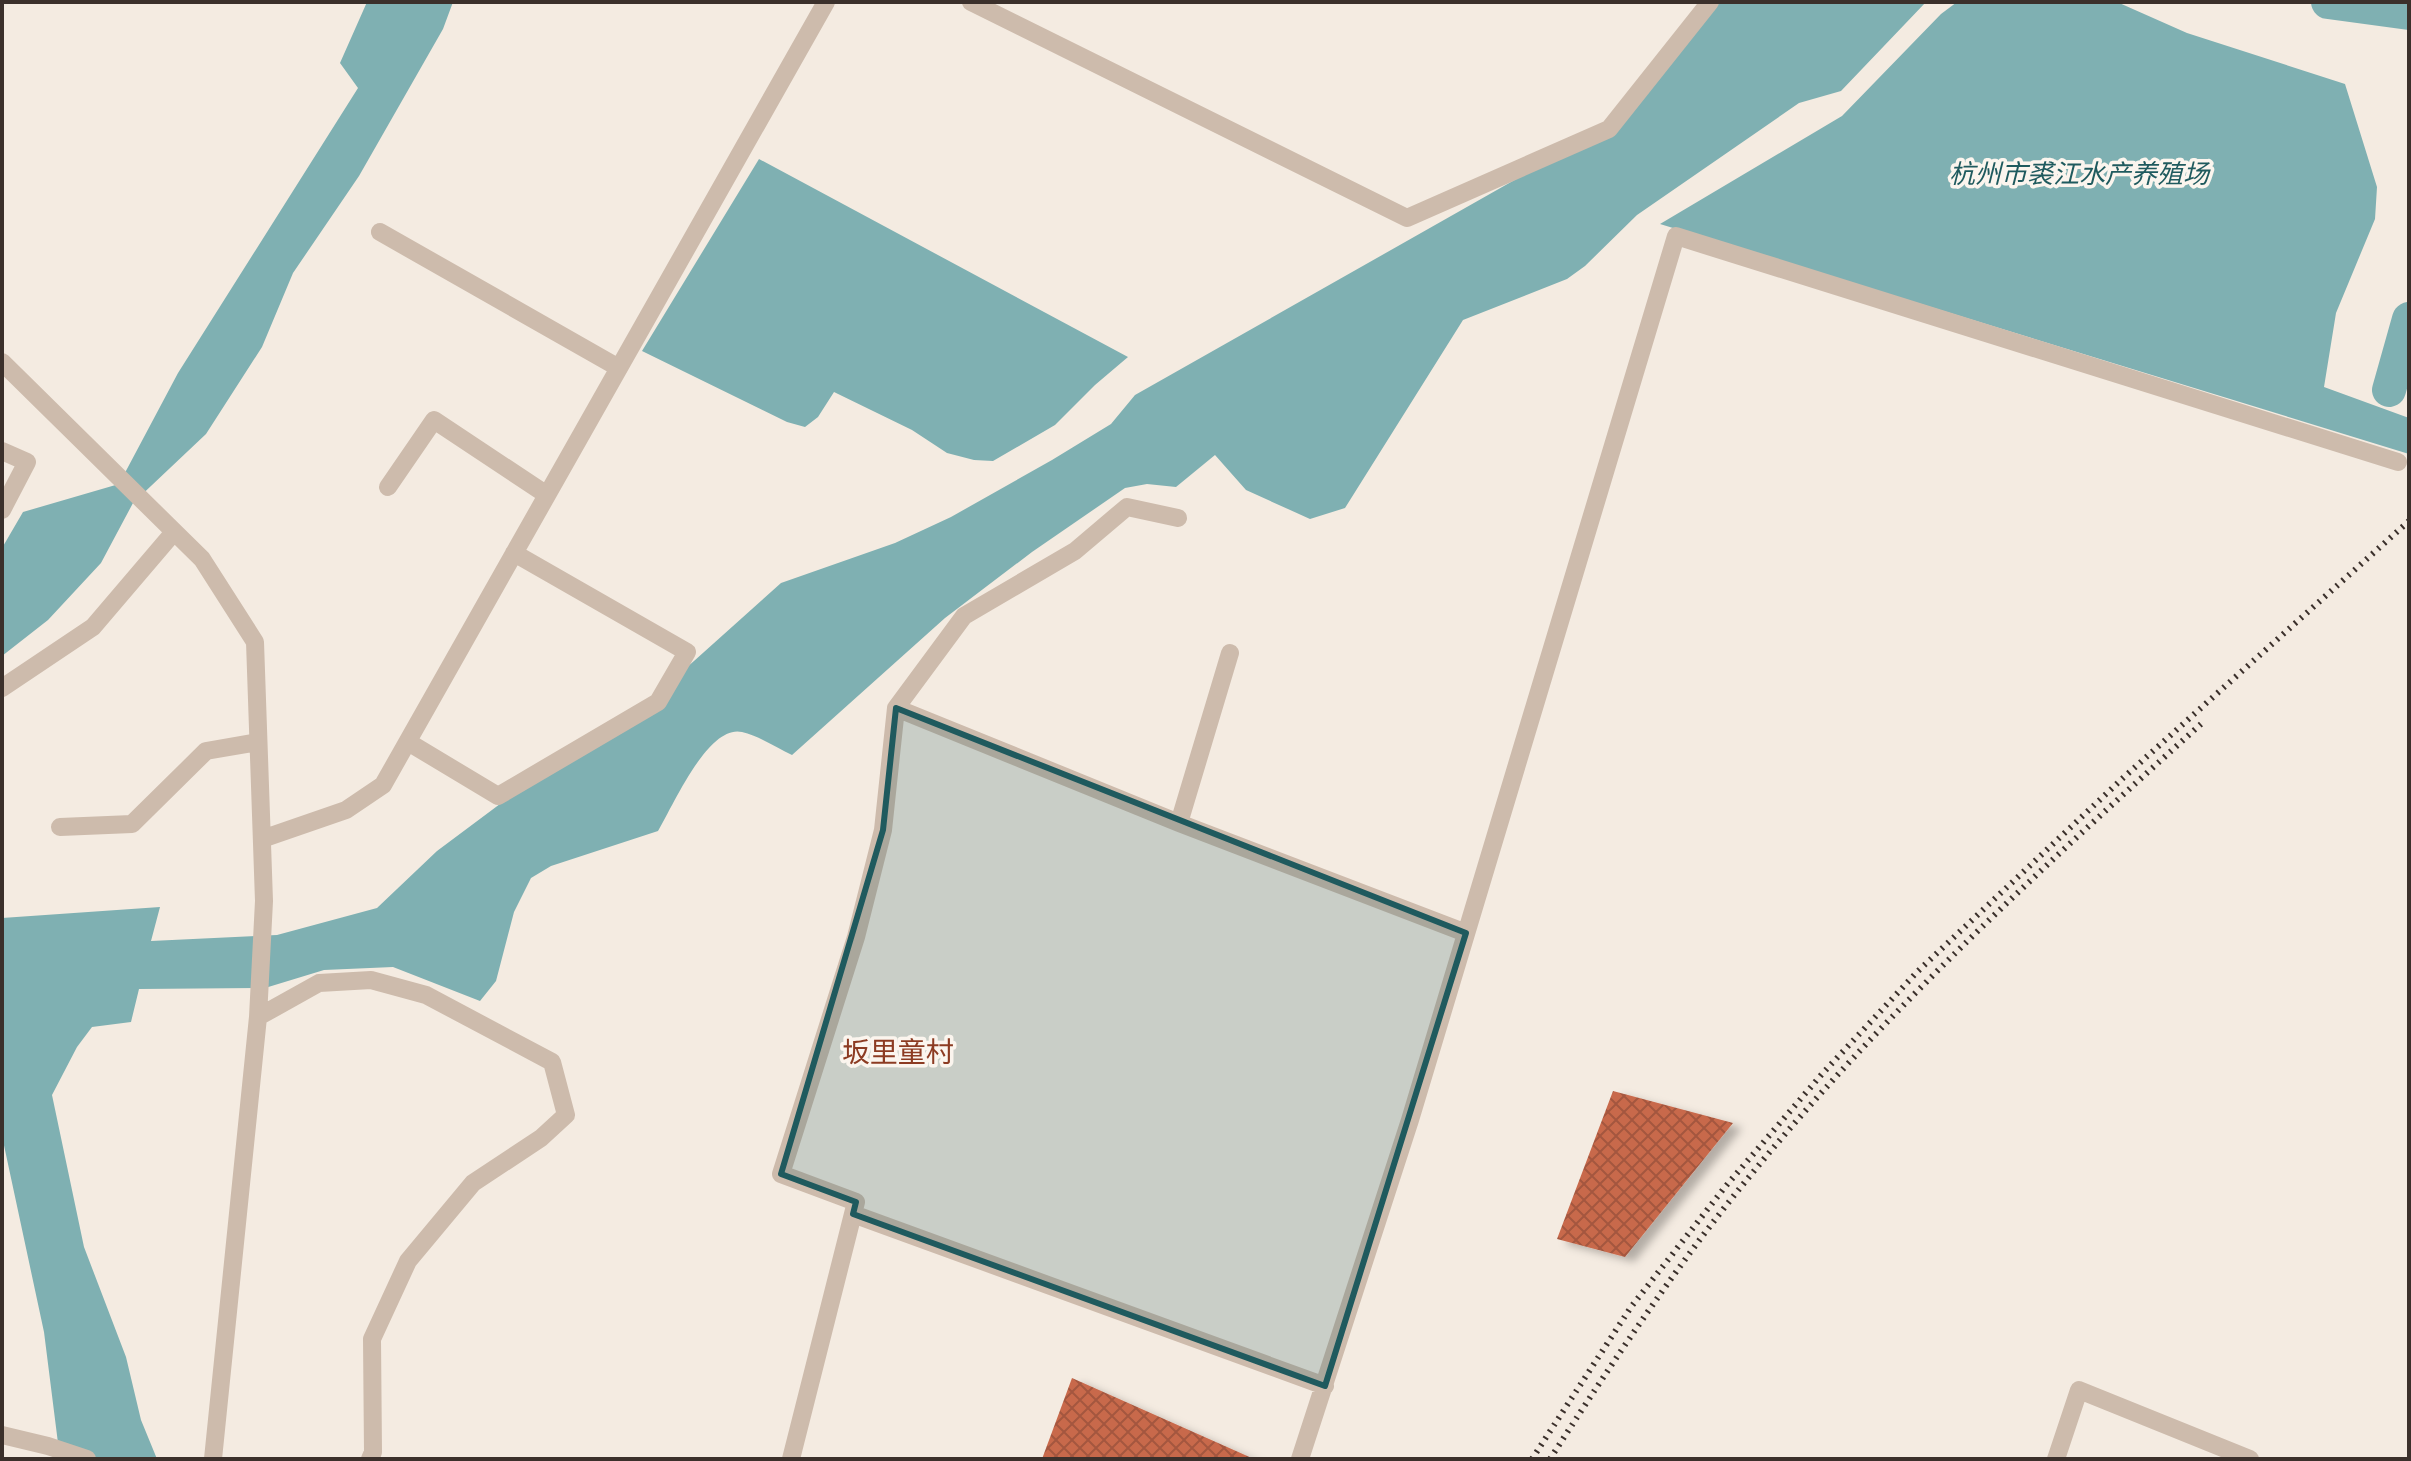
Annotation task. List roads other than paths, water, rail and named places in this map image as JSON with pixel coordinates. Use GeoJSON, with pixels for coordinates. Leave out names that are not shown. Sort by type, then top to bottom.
{"type":"FeatureCollection","features":[{"type":"Feature","properties":{"kind":"street"},"geometry":{"type":"LineString","coordinates":[[262,839],[346,810],[383,785],[826,2]]}},
{"type":"Feature","properties":{"kind":"street"},"geometry":{"type":"LineString","coordinates":[[971,2],[1407,218],[1609,129],[1710,2]]}},
{"type":"Feature","properties":{"kind":"street"},"geometry":{"type":"LineString","coordinates":[[380,232],[619,368]]}},
{"type":"Feature","properties":{"kind":"street"},"geometry":{"type":"LineString","coordinates":[[1300,1459],[1466,933],[1676,236],[2398,462]]}},
{"type":"Feature","properties":{"kind":"street"},"geometry":{"type":"LineString","coordinates":[[2,362],[202,559],[255,642],[264,901],[258,1017],[213,1459]]}},
{"type":"Feature","properties":{"kind":"street"},"geometry":{"type":"LineString","coordinates":[[388,487],[434,420],[547,495]]}},
{"type":"Feature","properties":{"kind":"street"},"geometry":{"type":"LineString","coordinates":[[2,451],[27,462],[2,510]]}},
{"type":"Feature","properties":{"kind":"street"},"geometry":{"type":"LineString","coordinates":[[791,1459],[856,1202],[781,1174],[856,937],[883,830],[896,708],[964,616],[1075,551],[1127,507],[1178,518]]}},
{"type":"Feature","properties":{"kind":"street"},"geometry":{"type":"LineString","coordinates":[[2,688],[93,627],[174,532]]}},
{"type":"Feature","properties":{"kind":"street"},"geometry":{"type":"LineString","coordinates":[[408,742],[498,796],[658,702],[687,652],[514,553]]}},
{"type":"Feature","properties":{"kind":"street"},"geometry":{"type":"LineString","coordinates":[[1179,823],[1230,653]]}},
{"type":"Feature","properties":{"kind":"street"},"geometry":{"type":"LineString","coordinates":[[896,708],[1179,823],[1466,933]]}},
{"type":"Feature","properties":{"kind":"street"},"geometry":{"type":"LineString","coordinates":[[60,827],[132,824],[206,751],[258,742]]}},
{"type":"Feature","properties":{"kind":"street"},"geometry":{"type":"LineString","coordinates":[[258,1017],[319,983],[371,980],[426,995],[552,1062],[566,1115],[541,1138],[473,1183],[408,1261],[372,1339],[373,1452],[370,1459]]}},
{"type":"Feature","properties":{"kind":"street"},"geometry":{"type":"LineString","coordinates":[[853,1214],[1325,1386]]}},
{"type":"Feature","properties":{"kind":"street"},"geometry":{"type":"LineString","coordinates":[[2056,1459],[2079,1390],[2250,1459]]}},
{"type":"Feature","properties":{"kind":"street"},"geometry":{"type":"LineString","coordinates":[[2,1435],[87,1459]]}},
{"type":"Feature","properties":{"kind":"water"},"geometry":{"type":"Polygon","coordinates":[[[367,2],[453,2],[443,29],[359,176],[293,273],[262,347],[206,434],[133,503],[101,563],[48,620],[2,656],[2,548],[23,512],[119,484],[178,373],[358,88],[340,63],[367,2]]]}},
{"type":"Feature","properties":{"kind":"water"},"geometry":{"type":"Polygon","coordinates":[[[1715,2],[1926,2],[1841,91],[1799,103],[1637,215],[1585,266],[1567,279],[1463,320],[1345,508],[1310,519],[1246,490],[1215,455],[1176,487],[1147,484],[1125,488],[1032,552],[945,618],[792,755],[748,734],[729,733],[704,753],[658,831],[551,866],[531,878],[514,912],[496,981],[480,1001],[393,967],[324,970],[265,988],[139,989],[131,1022],[92,1027],[77,1047],[52,1095],[84,1247],[126,1357],[141,1420],[157,1459],[60,1459],[44,1332],[2,1136],[2,918],[160,907],[151,941],[277,935],[377,908],[437,851],[504,801],[617,730],[781,583],[895,543],[951,517],[1111,424],[1135,395],[1534,169],[1587,145],[1715,2]]]}},
{"type":"Feature","properties":{"kind":"water","name":"杭州市裘江水产养殖场"},"geometry":{"type":"Polygon","coordinates":[[[1957,2],[2117,2],[2187,33],[2345,84],[2377,187],[2375,219],[2336,313],[2324,387],[2409,418],[2409,454],[1660,224],[1842,116],[1941,14],[1957,2]]]}},
{"type":"Feature","properties":{"kind":"water"},"geometry":{"type":"Polygon","coordinates":[[[759,159],[1128,357],[1055,425],[993,461],[947,453],[912,430],[834,392],[818,417],[805,427],[787,422],[642,351],[759,159]]]}},
{"type":"Feature","properties":{"kind":"waterway"},"geometry":{"type":"LineString","coordinates":[[2328,2],[2409,13]]}},
{"type":"Feature","properties":{"kind":"waterway"},"geometry":{"type":"LineString","coordinates":[[2389,390],[2409,319]]}},
{"type":"Feature","properties":{"kind":"railway"},"geometry":{"type":"LineString","coordinates":[[1532,1459],[1631,1307],[1725,1187],[1822,1074],[1918,971],[2123,778],[2409,521]]}},
{"type":"Feature","properties":{"kind":"railway"},"geometry":{"type":"LineString","coordinates":[[1550,1459],[1625,1345],[1704,1234],[1759,1164],[1818,1097],[2004,905],[2201,724]]}},
{"type":"Feature","properties":{"kind":"district","name":"坂里童村"},"geometry":{"type":"Point","coordinates":[898,1051]}}]}
